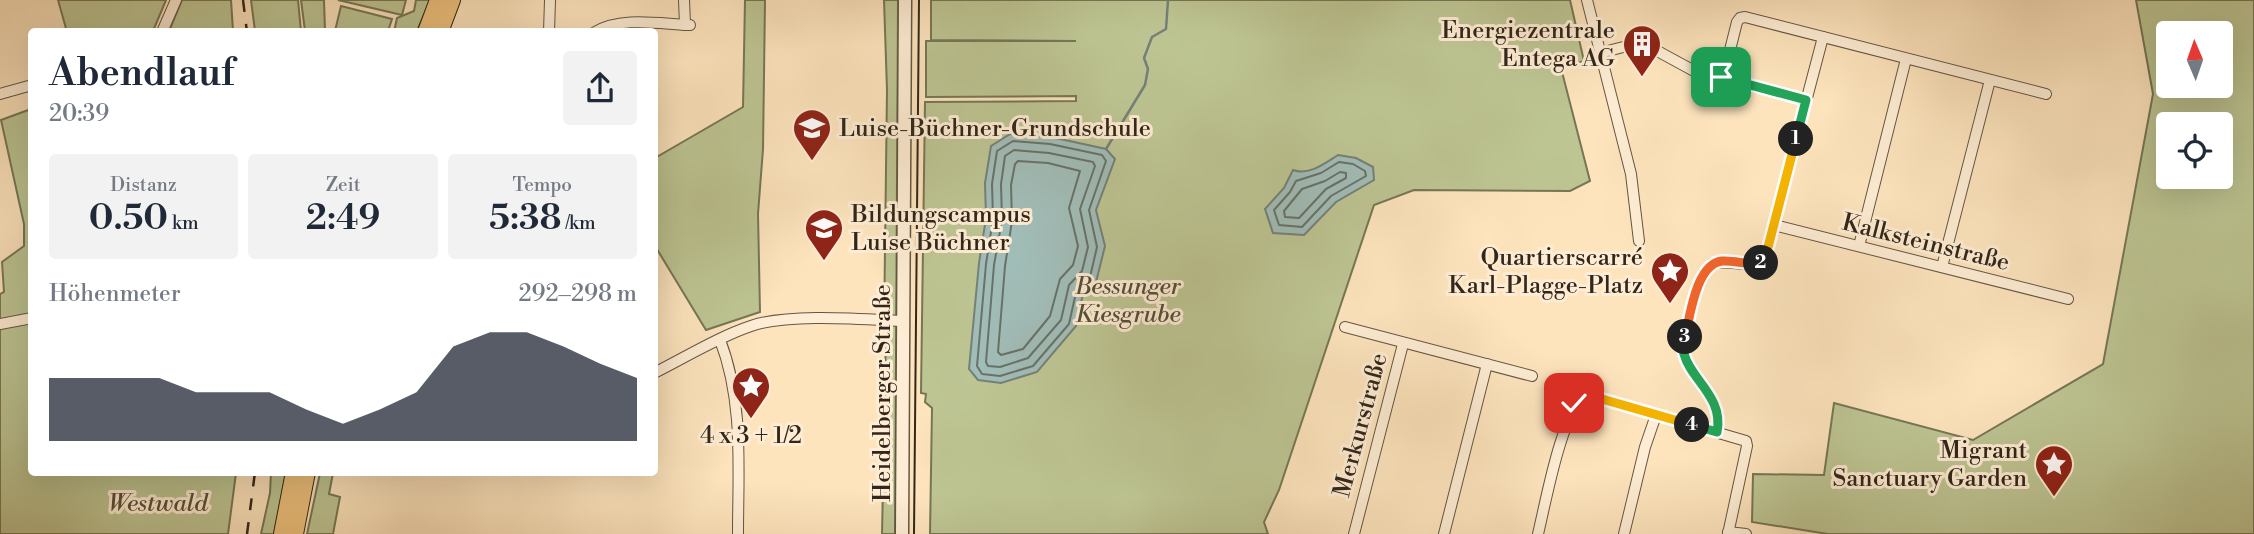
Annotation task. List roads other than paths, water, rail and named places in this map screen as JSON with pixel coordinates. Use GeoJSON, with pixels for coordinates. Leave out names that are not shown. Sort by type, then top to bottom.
{"type":"FeatureCollection","features":[{"type":"Feature","properties":{"kind":"main road"},"geometry":{"type":"LineString","coordinates":[[428,28],[438,0]]}},
{"type":"Feature","properties":{"kind":"main road"},"geometry":{"type":"LineString","coordinates":[[442,28],[452,0]]}},
{"type":"Feature","properties":{"kind":"main road"},"geometry":{"type":"LineString","coordinates":[[282,534],[293,476]]}},
{"type":"Feature","properties":{"kind":"main road"},"geometry":{"type":"LineString","coordinates":[[295,534],[306,476]]}},
{"type":"Feature","properties":{"kind":"street"},"geometry":{"type":"LineString","coordinates":[[164,28],[176,0]]}},
{"type":"Feature","properties":{"kind":"street"},"geometry":{"type":"LineString","coordinates":[[549,28],[550,0]]}},
{"type":"Feature","properties":{"kind":"street"},"geometry":{"type":"LineString","coordinates":[[602,28],[618,23],[687,25],[684,0]]}},
{"type":"Feature","properties":{"kind":"street","name":"Heidelberger Straße"},"geometry":{"type":"LineString","coordinates":[[902,534],[905,0]]}},
{"type":"Feature","properties":{"kind":"street"},"geometry":{"type":"LineString","coordinates":[[1587,0],[1632,174],[1639,241]]}},
{"type":"Feature","properties":{"kind":"street"},"geometry":{"type":"LineString","coordinates":[[1723,78],[1740,18],[2046,94]]}},
{"type":"Feature","properties":{"kind":"street"},"geometry":{"type":"LineString","coordinates":[[1717,432],[1715,408],[1706,388],[1684,356],[1683,348],[1697,288],[1703,274],[1712,264],[1730,261],[1752,265],[1764,261],[1823,37]]}},
{"type":"Feature","properties":{"kind":"street"},"geometry":{"type":"LineString","coordinates":[[1600,52],[1631,45],[1650,47],[1686,68],[1806,100]]}},
{"type":"Feature","properties":{"kind":"street"},"geometry":{"type":"LineString","coordinates":[[1859,246],[1906,59]]}},
{"type":"Feature","properties":{"kind":"street"},"geometry":{"type":"LineString","coordinates":[[1942,267],[1990,80]]}},
{"type":"Feature","properties":{"kind":"street"},"geometry":{"type":"LineString","coordinates":[[0,94],[28,86]]}},
{"type":"Feature","properties":{"kind":"street","name":"Kalksteinstraße"},"geometry":{"type":"LineString","coordinates":[[1774,225],[2068,299]]}},
{"type":"Feature","properties":{"kind":"street"},"geometry":{"type":"LineString","coordinates":[[0,324],[28,319]]}},
{"type":"Feature","properties":{"kind":"street"},"geometry":{"type":"LineString","coordinates":[[658,371],[720,340],[768,322],[803,319],[902,321]]}},
{"type":"Feature","properties":{"kind":"street","name":"Merkurstraße"},"geometry":{"type":"LineString","coordinates":[[1345,327],[1403,344],[1354,534]]}},
{"type":"Feature","properties":{"kind":"street"},"geometry":{"type":"LineString","coordinates":[[720,340],[733,379],[736,407],[738,534]]}},
{"type":"Feature","properties":{"kind":"street"},"geometry":{"type":"LineString","coordinates":[[1403,344],[1532,376]]}},
{"type":"Feature","properties":{"kind":"street"},"geometry":{"type":"LineString","coordinates":[[1444,534],[1487,364]]}},
{"type":"Feature","properties":{"kind":"street"},"geometry":{"type":"LineString","coordinates":[[1538,534],[1574,403],[1587,388],[1602,399],[1742,438],[1747,446],[1728,533],[1746,534]]}},
{"type":"Feature","properties":{"kind":"street"},"geometry":{"type":"LineString","coordinates":[[1624,534],[1645,447],[1656,415]]}},
{"type":"Feature","properties":{"kind":"water"},"geometry":{"type":"Polygon","coordinates":[[[1010,134],[1051,137],[1106,149],[1115,159],[1096,210],[1105,246],[1096,282],[1084,289],[1076,326],[1037,372],[1001,383],[978,380],[969,369],[986,218],[985,183],[991,146],[1010,134]]]}},
{"type":"Feature","properties":{"kind":"water"},"geometry":{"type":"Polygon","coordinates":[[[1338,155],[1356,158],[1373,167],[1374,180],[1336,202],[1304,235],[1273,233],[1265,209],[1284,188],[1293,170],[1311,170],[1338,155]]]}},
{"type":"Feature","properties":{"kind":"waterway"},"geometry":{"type":"LineString","coordinates":[[1106,149],[1145,85],[1148,69],[1144,58],[1152,37],[1166,29],[1168,0]]}},
{"type":"Feature","properties":{"kind":"tram line"},"geometry":{"type":"LineString","coordinates":[[914,534],[919,0]]}},
{"type":"Feature","properties":{"kind":"railway"},"geometry":{"type":"LineString","coordinates":[[243,0],[246,28]]}},
{"type":"Feature","properties":{"kind":"railway"},"geometry":{"type":"LineString","coordinates":[[247,534],[254,476]]}},
{"type":"Feature","properties":{"kind":"place","name":"Energiezentrale Entega AG"},"geometry":{"type":"Point","coordinates":[1642,78]}},
{"type":"Feature","properties":{"kind":"place","name":"Luise-Büchner-Grundschule"},"geometry":{"type":"Point","coordinates":[812,162]}},
{"type":"Feature","properties":{"kind":"place","name":"Bildungscampus Luise Büchner"},"geometry":{"type":"Point","coordinates":[824,262]}},
{"type":"Feature","properties":{"kind":"place","name":"Quartierscarré Karl-Plagge-Platz"},"geometry":{"type":"Point","coordinates":[1670,305]}},
{"type":"Feature","properties":{"kind":"place","name":"4 x 3 + 1/2"},"geometry":{"type":"Point","coordinates":[751,420]}},
{"type":"Feature","properties":{"kind":"place","name":"Migrant Sanctuary Garden"},"geometry":{"type":"Point","coordinates":[2054,498]}},
{"type":"Feature","properties":{"kind":"park label","name":"Bessunger Kiesgrube"},"geometry":{"type":"Point","coordinates":[1128,300]}},
{"type":"Feature","properties":{"kind":"park label","name":"Westwald"},"geometry":{"type":"Point","coordinates":[158,503]}}]}
